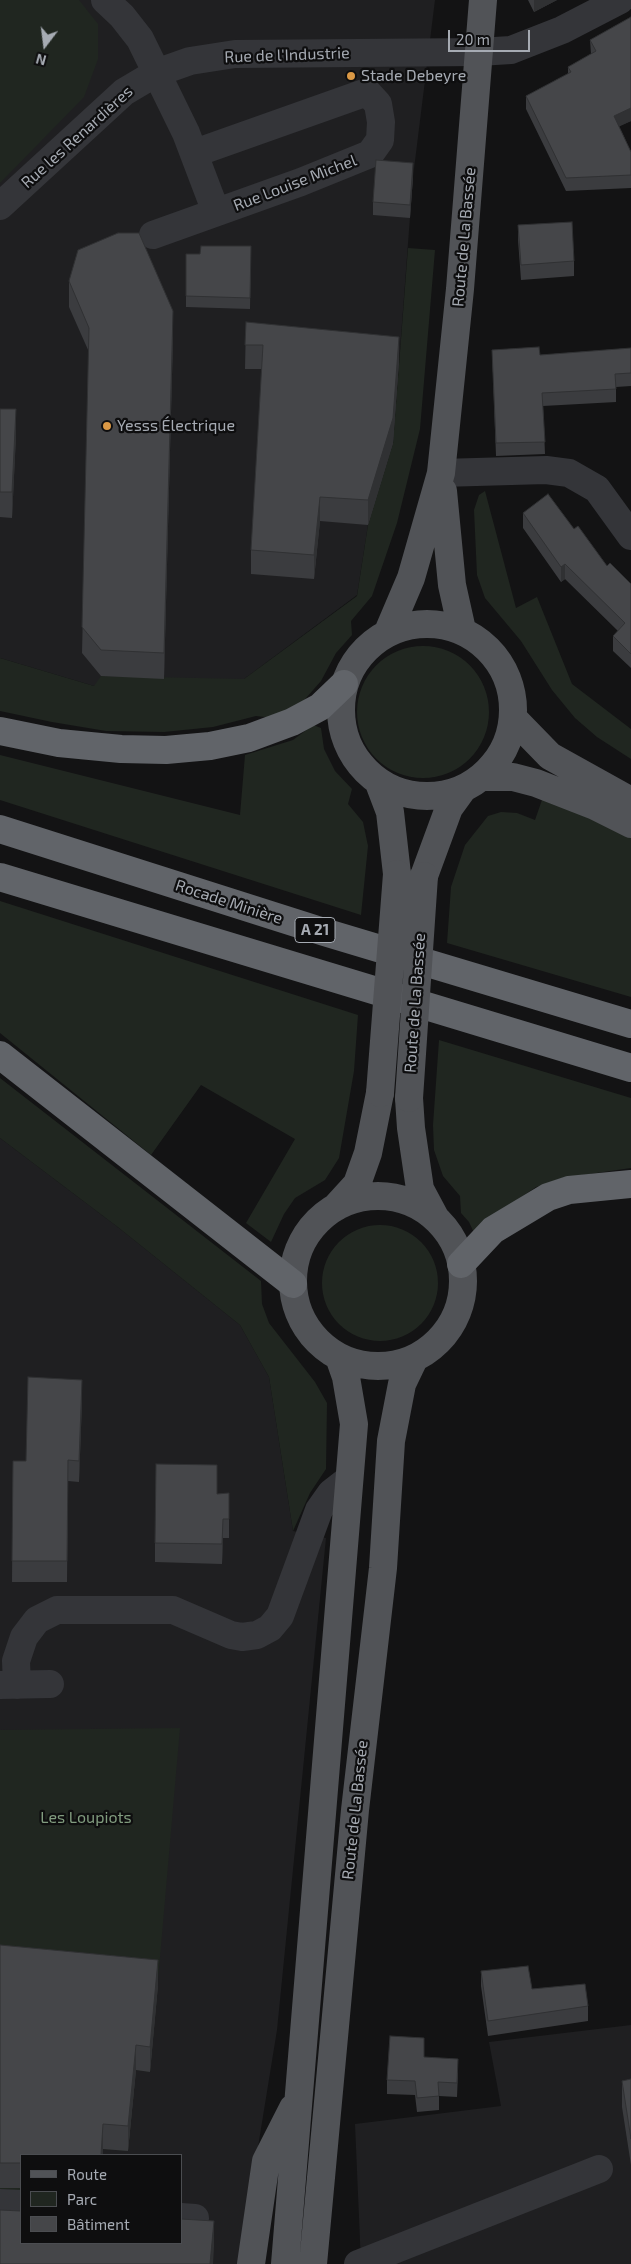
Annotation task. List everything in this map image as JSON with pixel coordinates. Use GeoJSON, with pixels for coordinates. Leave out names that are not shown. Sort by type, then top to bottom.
{"type":"FeatureCollection","features":[{"type":"Feature","properties":{"kind":"highway"},"geometry":{"type":"LineString","coordinates":[[0,730],[60,743],[121,749],[166,750],[210,746],[249,738],[292,722],[320,706],[344,684]]}},
{"type":"Feature","properties":{"kind":"highway","name":"Rocade Minière"},"geometry":{"type":"LineString","coordinates":[[0,830],[324,932],[631,1024]]}},
{"type":"Feature","properties":{"kind":"highway"},"geometry":{"type":"LineString","coordinates":[[0,877],[631,1068]]}},
{"type":"Feature","properties":{"kind":"highway"},"geometry":{"type":"LineString","coordinates":[[0,1055],[293,1284]]}},
{"type":"Feature","properties":{"kind":"highway"},"geometry":{"type":"LineString","coordinates":[[462,1264],[493,1230],[548,1197],[569,1190],[631,1184]]}},
{"type":"Feature","properties":{"kind":"main road","name":"Route de La Bassée"},"geometry":{"type":"LineString","coordinates":[[388,632],[411,578],[441,473],[460,289],[483,0]]}},
{"type":"Feature","properties":{"kind":"main road","name":"Route de La Bassée"},"geometry":{"type":"LineString","coordinates":[[441,473],[452,585],[462,630]]}},
{"type":"Feature","properties":{"kind":"main road"},"geometry":{"type":"LineString","coordinates":[[472,783],[498,760],[508,740],[513,718],[512,691],[502,666],[485,645],[462,630],[438,623],[412,624],[388,632],[366,647],[350,669],[344,684],[340,720],[347,744],[360,766],[379,783],[405,794],[434,796],[472,783],[514,777],[536,783],[595,806],[631,824]]}},
{"type":"Feature","properties":{"kind":"main road"},"geometry":{"type":"LineString","coordinates":[[513,718],[550,756],[631,801]]}},
{"type":"Feature","properties":{"kind":"main road","name":"Route de La Bassée"},"geometry":{"type":"LineString","coordinates":[[379,783],[411,875],[410,1128],[420,1189],[436,1219]]}},
{"type":"Feature","properties":{"kind":"main road","name":"Route de La Bassée"},"geometry":{"type":"LineString","coordinates":[[336,1207],[357,1184],[368,1153],[380,1093],[411,875],[434,843],[449,808],[472,783]]}},
{"type":"Feature","properties":{"kind":"main road"},"geometry":{"type":"LineString","coordinates":[[376,1196],[397,1198],[416,1206],[436,1219],[446,1230],[456,1247],[462,1264],[462,1292],[454,1320],[437,1343],[414,1359],[396,1364],[376,1366],[357,1364],[339,1357],[324,1347],[301,1319],[295,1302],[293,1284],[295,1261],[304,1239],[318,1221],[336,1207],[356,1199],[376,1196]]}},
{"type":"Feature","properties":{"kind":"main road","name":"Route de La Bassée"},"geometry":{"type":"LineString","coordinates":[[285,2264],[354,1424],[346,1377],[339,1357]]}},
{"type":"Feature","properties":{"kind":"main road","name":"Route de La Bassée"},"geometry":{"type":"LineString","coordinates":[[313,2264],[354,1810],[383,1568],[390,1441],[402,1384],[414,1359]]}},
{"type":"Feature","properties":{"kind":"main road"},"geometry":{"type":"LineString","coordinates":[[251,2264],[266,2161],[298,2098]]}},
{"type":"Feature","properties":{"kind":"street"},"geometry":{"type":"LineString","coordinates":[[105,0],[122,16],[140,40],[195,153],[216,212]]}},
{"type":"Feature","properties":{"kind":"street"},"geometry":{"type":"LineString","coordinates":[[479,52],[512,50],[539,40],[620,0]]}},
{"type":"Feature","properties":{"kind":"street","name":"Rue de l'Industrie"},"geometry":{"type":"LineString","coordinates":[[156,73],[190,61],[235,54],[479,52]]}},
{"type":"Feature","properties":{"kind":"street","name":"Rue les Renardières"},"geometry":{"type":"LineString","coordinates":[[0,206],[124,92],[156,73]]}},
{"type":"Feature","properties":{"kind":"street","name":"Rue Louise Michel"},"geometry":{"type":"LineString","coordinates":[[153,235],[301,182],[370,154],[380,140],[381,122],[378,104],[368,92],[195,153]]}},
{"type":"Feature","properties":{"kind":"street"},"geometry":{"type":"LineString","coordinates":[[441,473],[546,470],[569,473],[597,489],[631,536]]}},
{"type":"Feature","properties":{"kind":"street"},"geometry":{"type":"LineString","coordinates":[[50,1684],[8,1685],[24,1637],[37,1620],[57,1610],[173,1610],[231,1636],[257,1635],[270,1628],[280,1616],[319,1510],[331,1493],[349,1479]]}},
{"type":"Feature","properties":{"kind":"street"},"geometry":{"type":"LineString","coordinates":[[358,2264],[599,2169]]}},
{"type":"Feature","properties":{"kind":"street"},"geometry":{"type":"LineString","coordinates":[[0,2202],[20,2204]]}},
{"type":"Feature","properties":{"kind":"shaded area"},"geometry":{"type":"Polygon","coordinates":[[[0,0],[435,0],[413,177],[393,443],[368,525],[357,595],[244,679],[164,679],[94,686],[0,658],[0,0]]]}},
{"type":"Feature","properties":{"kind":"shaded area"},"geometry":{"type":"Polygon","coordinates":[[[0,1138],[119,1228],[240,1325],[269,1377],[293,1531],[326,1538],[277,2030],[239,2264],[0,2264],[0,1138]]]}},
{"type":"Feature","properties":{"kind":"shaded area"},"geometry":{"type":"Polygon","coordinates":[[[631,2025],[631,2264],[361,2264],[355,2124],[501,2106],[489,2042],[631,2025]]]}},
{"type":"Feature","properties":{"kind":"green space"},"geometry":{"type":"Polygon","coordinates":[[[0,0],[79,0],[98,24],[98,59],[84,97],[0,183],[0,0]]]}},
{"type":"Feature","properties":{"kind":"green space"},"geometry":{"type":"Polygon","coordinates":[[[408,248],[435,250],[420,429],[397,523],[372,596],[351,621],[352,635],[336,653],[321,681],[299,706],[275,718],[256,716],[213,727],[164,732],[106,731],[0,711],[0,658],[94,686],[101,676],[244,679],[357,596],[368,525],[393,443],[408,248]]]}},
{"type":"Feature","properties":{"kind":"green space"},"geometry":{"type":"Polygon","coordinates":[[[485,491],[516,608],[537,597],[572,684],[631,729],[631,759],[597,737],[575,718],[552,690],[521,641],[485,598],[477,575],[474,510],[479,495],[485,491]]]}},
{"type":"Feature","properties":{"kind":"green space"},"geometry":{"type":"Polygon","coordinates":[[[423,646],[436,647],[448,651],[470,665],[484,687],[488,699],[488,725],[484,737],[470,759],[448,773],[436,777],[423,778],[410,777],[398,773],[376,759],[362,737],[358,725],[357,712],[358,699],[362,687],[376,665],[398,651],[410,647],[423,646]]]}},
{"type":"Feature","properties":{"kind":"green space"},"geometry":{"type":"Polygon","coordinates":[[[313,725],[321,728],[324,749],[335,771],[352,789],[348,804],[363,822],[368,846],[361,915],[0,800],[0,755],[240,815],[245,755],[293,740],[313,725]]]}},
{"type":"Feature","properties":{"kind":"green space"},"geometry":{"type":"Polygon","coordinates":[[[543,797],[631,832],[631,997],[447,943],[451,887],[465,845],[488,816],[501,812],[517,813],[535,820],[543,797]]]}},
{"type":"Feature","properties":{"kind":"green space"},"geometry":{"type":"Polygon","coordinates":[[[0,901],[358,1015],[354,1071],[339,1158],[325,1180],[295,1198],[284,1214],[271,1242],[246,1223],[295,1139],[201,1085],[151,1155],[0,1033],[0,901]]]}},
{"type":"Feature","properties":{"kind":"green space"},"geometry":{"type":"Polygon","coordinates":[[[439,1040],[631,1098],[631,1168],[562,1178],[536,1187],[492,1217],[476,1237],[469,1222],[461,1213],[460,1196],[443,1176],[434,1150],[433,1125],[439,1040]]]}},
{"type":"Feature","properties":{"kind":"green space"},"geometry":{"type":"Polygon","coordinates":[[[0,1078],[261,1281],[262,1304],[269,1323],[315,1382],[327,1403],[326,1469],[310,1493],[293,1531],[269,1377],[240,1325],[119,1228],[0,1138],[0,1078]]]}},
{"type":"Feature","properties":{"kind":"green space"},"geometry":{"type":"Polygon","coordinates":[[[380,1225],[402,1229],[421,1242],[434,1261],[438,1283],[434,1305],[421,1324],[402,1337],[380,1341],[358,1337],[339,1324],[326,1305],[322,1283],[326,1261],[339,1242],[358,1229],[380,1225]]]}},
{"type":"Feature","properties":{"kind":"green space","name":"Les Loupiots"},"geometry":{"type":"Polygon","coordinates":[[[180,1728],[150,2072],[136,2070],[128,2151],[104,2149],[20,2154],[20,2191],[0,2189],[0,1730],[180,1728]]]}},
{"type":"Feature","properties":{"kind":"building"},"geometry":{"type":"Polygon","coordinates":[[[631,17],[631,108],[614,116],[631,152],[631,175],[566,178],[526,96],[571,72],[568,67],[596,51],[590,40],[631,17]]]}},
{"type":"Feature","properties":{"kind":"building"},"geometry":{"type":"Polygon","coordinates":[[[376,160],[413,163],[410,205],[373,202],[376,160]]]}},
{"type":"Feature","properties":{"kind":"building"},"geometry":{"type":"Polygon","coordinates":[[[572,222],[574,261],[521,265],[518,225],[572,222]]]}},
{"type":"Feature","properties":{"kind":"building"},"geometry":{"type":"Polygon","coordinates":[[[118,233],[139,233],[173,311],[164,653],[101,650],[82,627],[89,328],[69,281],[78,250],[118,233]]]}},
{"type":"Feature","properties":{"kind":"building"},"geometry":{"type":"Polygon","coordinates":[[[201,246],[251,246],[250,298],[186,296],[186,254],[200,254],[201,246]]]}},
{"type":"Feature","properties":{"kind":"building"},"geometry":{"type":"Polygon","coordinates":[[[246,322],[399,337],[393,418],[368,500],[320,497],[314,555],[251,550],[263,345],[245,345],[246,322]]]}},
{"type":"Feature","properties":{"kind":"building"},"geometry":{"type":"Polygon","coordinates":[[[539,347],[540,355],[631,348],[631,373],[615,374],[616,389],[542,393],[545,442],[496,443],[492,350],[539,347]]]}},
{"type":"Feature","properties":{"kind":"building"},"geometry":{"type":"Polygon","coordinates":[[[0,409],[16,409],[12,492],[0,492],[0,409]]]}},
{"type":"Feature","properties":{"kind":"building"},"geometry":{"type":"Polygon","coordinates":[[[548,494],[574,529],[578,526],[607,566],[610,563],[631,584],[631,654],[613,636],[625,623],[565,564],[561,567],[523,513],[548,494]]]}},
{"type":"Feature","properties":{"kind":"building"},"geometry":{"type":"Polygon","coordinates":[[[28,1377],[82,1380],[79,1461],[68,1460],[67,1561],[12,1561],[13,1461],[26,1461],[28,1377]]]}},
{"type":"Feature","properties":{"kind":"building"},"geometry":{"type":"Polygon","coordinates":[[[156,1464],[217,1465],[217,1494],[229,1493],[229,1519],[223,1519],[222,1544],[155,1543],[156,1464]]]}},
{"type":"Feature","properties":{"kind":"building"},"geometry":{"type":"Polygon","coordinates":[[[0,1945],[158,1960],[150,2047],[136,2045],[128,2126],[103,2124],[101,2154],[20,2154],[20,2163],[0,2163],[0,1945]]]}},
{"type":"Feature","properties":{"kind":"building"},"geometry":{"type":"Polygon","coordinates":[[[528,1966],[532,1989],[585,1984],[588,2006],[488,2021],[481,1971],[528,1966]]]}},
{"type":"Feature","properties":{"kind":"building"},"geometry":{"type":"Polygon","coordinates":[[[390,2036],[424,2038],[424,2057],[458,2059],[457,2083],[438,2082],[439,2096],[417,2098],[415,2081],[387,2080],[390,2036]]]}},
{"type":"Feature","properties":{"kind":"building"},"geometry":{"type":"Polygon","coordinates":[[[631,2079],[631,2139],[622,2081],[631,2079]]]}},
{"type":"Feature","properties":{"kind":"building"},"geometry":{"type":"Polygon","coordinates":[[[0,2210],[20,2211],[20,2244],[182,2244],[182,2219],[214,2221],[210,2264],[0,2264],[0,2210]]]}},
{"type":"Feature","properties":{"kind":"place","name":"Stade Debeyre"},"geometry":{"type":"Point","coordinates":[351,76]}},
{"type":"Feature","properties":{"kind":"place","name":"Yesss Électrique"},"geometry":{"type":"Point","coordinates":[107,426]}}]}
